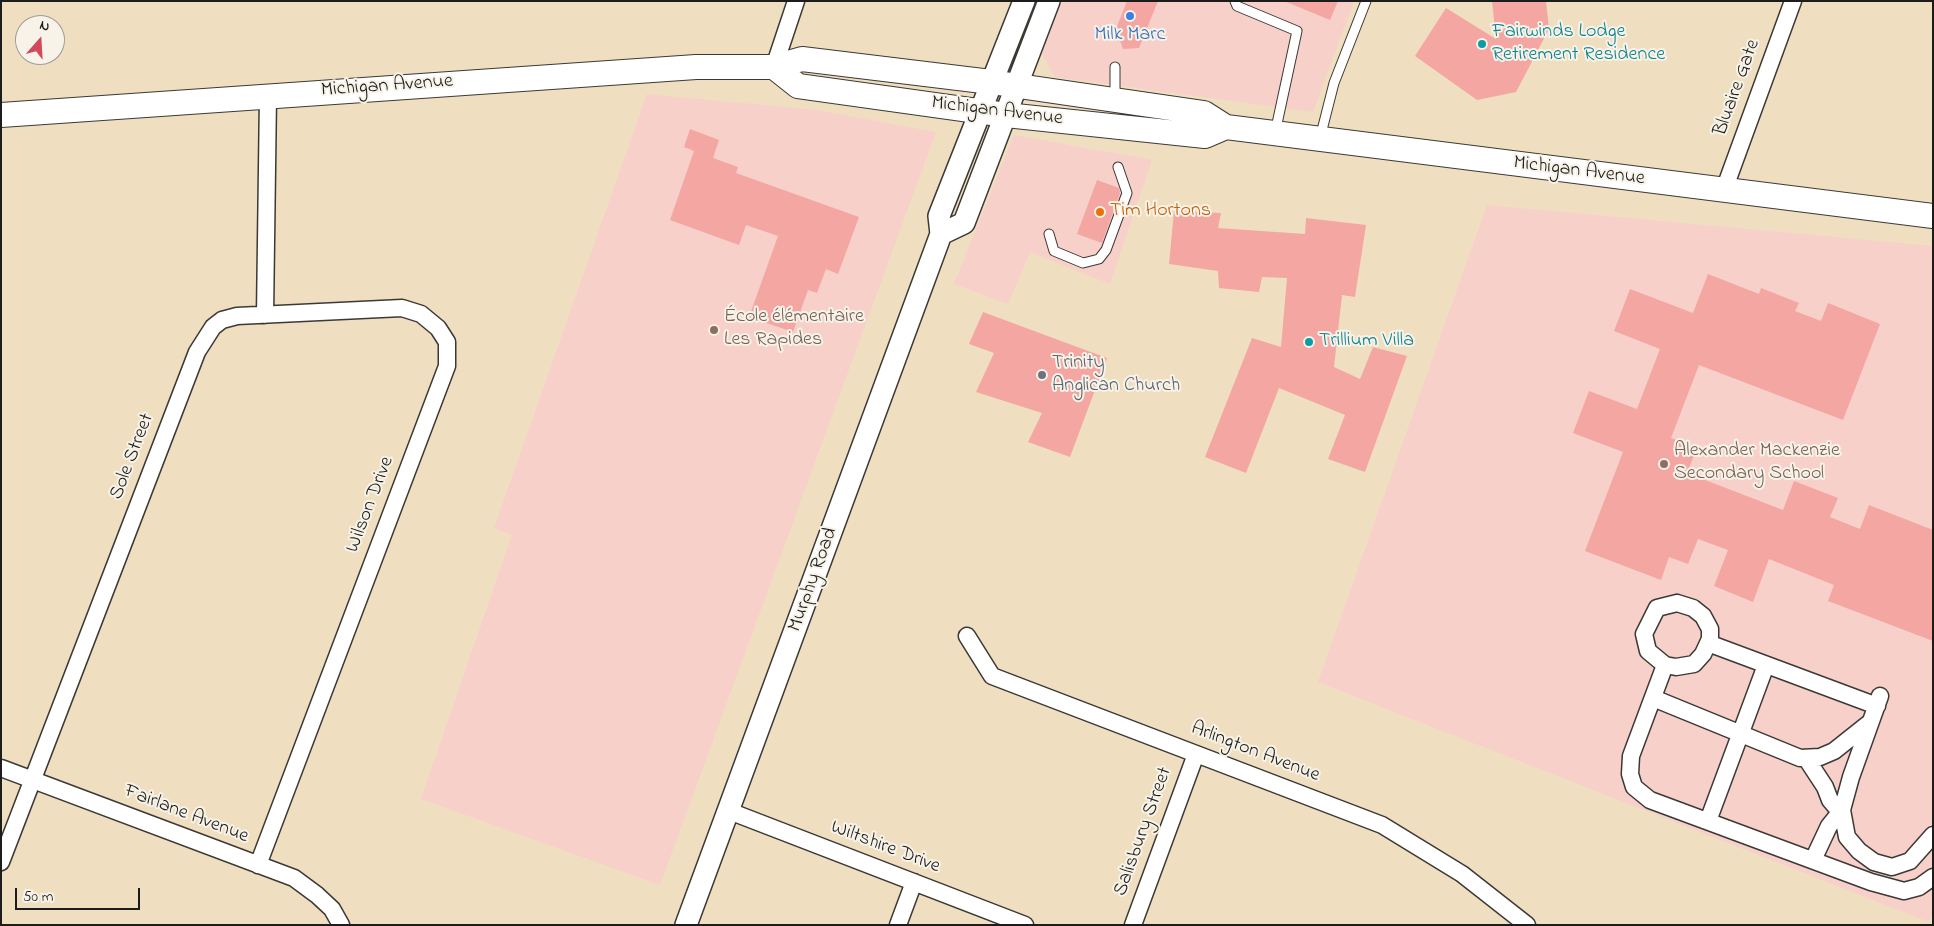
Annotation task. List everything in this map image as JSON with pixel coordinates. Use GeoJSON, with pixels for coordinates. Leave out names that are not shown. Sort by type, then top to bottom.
{"type":"FeatureCollection","features":[{"type":"Feature","properties":{"kind":"main road","name":"Michigan Avenue"},"geometry":{"type":"LineString","coordinates":[[1,114],[696,67],[774,67],[802,59],[991,82],[1204,113],[1226,126],[1274,133],[1933,216]]}},
{"type":"Feature","properties":{"kind":"main road","name":"Michigan Avenue"},"geometry":{"type":"LineString","coordinates":[[774,67],[798,86],[1006,115],[1205,136],[1226,126]]}},
{"type":"Feature","properties":{"kind":"street"},"geometry":{"type":"LineString","coordinates":[[774,67],[796,1]]}},
{"type":"Feature","properties":{"kind":"street","name":"Murphy Road"},"geometry":{"type":"LineString","coordinates":[[686,925],[941,234],[939,216],[1024,1]]}},
{"type":"Feature","properties":{"kind":"street"},"geometry":{"type":"LineString","coordinates":[[941,234],[964,223],[1049,1]]}},
{"type":"Feature","properties":{"kind":"street","name":"Bluaire Gate"},"geometry":{"type":"LineString","coordinates":[[1724,190],[1793,1]]}},
{"type":"Feature","properties":{"kind":"street"},"geometry":{"type":"LineString","coordinates":[[265,315],[268,95]]}},
{"type":"Feature","properties":{"kind":"street","name":"Wilson Drive"},"geometry":{"type":"LineString","coordinates":[[258,865],[447,366],[447,342],[438,328],[420,314],[402,308],[265,315]]}},
{"type":"Feature","properties":{"kind":"street","name":"Sole Street"},"geometry":{"type":"LineString","coordinates":[[1,862],[196,352],[213,327],[222,320],[237,316],[265,315]]}},
{"type":"Feature","properties":{"kind":"street"},"geometry":{"type":"LineString","coordinates":[[1676,603],[1693,608],[1703,616],[1710,629],[1708,643],[1703,654],[1694,664],[1676,667],[1665,665],[1648,651],[1644,634],[1657,608],[1676,603]]}},
{"type":"Feature","properties":{"kind":"street","name":"Arlington Avenue"},"geometry":{"type":"LineString","coordinates":[[967,636],[992,676],[1382,824],[1462,874],[1527,925]]}},
{"type":"Feature","properties":{"kind":"street"},"geometry":{"type":"LineString","coordinates":[[1708,643],[1876,708]]}},
{"type":"Feature","properties":{"kind":"street"},"geometry":{"type":"LineString","coordinates":[[1708,821],[1766,664]]}},
{"type":"Feature","properties":{"kind":"street"},"geometry":{"type":"LineString","coordinates":[[1665,665],[1630,756],[1630,774],[1634,787],[1650,800],[1871,882],[1904,891],[1919,887],[1933,877]]}},
{"type":"Feature","properties":{"kind":"street"},"geometry":{"type":"LineString","coordinates":[[1653,698],[1800,758],[1820,757],[1834,751],[1876,708]]}},
{"type":"Feature","properties":{"kind":"street"},"geometry":{"type":"LineString","coordinates":[[1813,860],[1829,826],[1842,810],[1851,778],[1876,708]]}},
{"type":"Feature","properties":{"kind":"street","name":"Salisbury Street"},"geometry":{"type":"LineString","coordinates":[[1133,925],[1196,754]]}},
{"type":"Feature","properties":{"kind":"street"},"geometry":{"type":"LineString","coordinates":[[1806,758],[1825,787],[1830,800],[1836,807],[1842,810]]}},
{"type":"Feature","properties":{"kind":"street","name":"Fairlane Avenue"},"geometry":{"type":"LineString","coordinates":[[1,768],[294,878],[310,889],[332,910],[341,925]]}},
{"type":"Feature","properties":{"kind":"street"},"geometry":{"type":"LineString","coordinates":[[1842,810],[1847,837],[1858,851],[1874,862],[1892,867],[1910,861],[1933,835]]}},
{"type":"Feature","properties":{"kind":"street","name":"Wiltshire Drive"},"geometry":{"type":"LineString","coordinates":[[729,812],[1025,925]]}},
{"type":"Feature","properties":{"kind":"street"},"geometry":{"type":"LineString","coordinates":[[898,925],[914,882]]}},
{"type":"Feature","properties":{"kind":"lane"},"geometry":{"type":"LineString","coordinates":[[1234,1],[1237,6],[1297,31],[1274,133]]}},
{"type":"Feature","properties":{"kind":"lane"},"geometry":{"type":"LineString","coordinates":[[1320,138],[1334,83],[1366,1]]}},
{"type":"Feature","properties":{"kind":"lane"},"geometry":{"type":"LineString","coordinates":[[1115,68],[1115,100]]}},
{"type":"Feature","properties":{"kind":"lane"},"geometry":{"type":"LineString","coordinates":[[1049,234],[1054,252],[1083,263],[1099,259],[1106,250],[1127,193],[1118,167]]}},
{"type":"Feature","properties":{"kind":"shaded area"},"geometry":{"type":"Polygon","coordinates":[[[1061,1],[1354,1],[1313,112],[1055,77],[1042,54],[1061,1]]]}},
{"type":"Feature","properties":{"kind":"shaded area","name":"École élémentaire Les Rapides"},"geometry":{"type":"Polygon","coordinates":[[[647,94],[816,110],[936,132],[660,885],[421,799],[512,535],[494,528],[647,94]]]}},
{"type":"Feature","properties":{"kind":"shaded area"},"geometry":{"type":"Polygon","coordinates":[[[1014,135],[1152,160],[1110,284],[1030,252],[1008,304],[954,284],[1014,135]]]}},
{"type":"Feature","properties":{"kind":"shaded area","name":"Alexander Mackenzie Secondary School"},"geometry":{"type":"Polygon","coordinates":[[[1487,205],[1933,246],[1933,913],[1929,922],[1318,682],[1487,205]]]}},
{"type":"Feature","properties":{"kind":"building"},"geometry":{"type":"Polygon","coordinates":[[[1127,1],[1158,1],[1139,48],[1123,49],[1116,29],[1127,1]]]}},
{"type":"Feature","properties":{"kind":"building"},"geometry":{"type":"Polygon","coordinates":[[[1284,1],[1338,1],[1330,20],[1284,1]]]}},
{"type":"Feature","properties":{"kind":"building","name":"Fairwinds Lodge Retirement Residence"},"geometry":{"type":"Polygon","coordinates":[[[1492,1],[1546,1],[1549,29],[1516,92],[1477,100],[1415,56],[1446,8],[1496,39],[1492,1]]]}},
{"type":"Feature","properties":{"kind":"building"},"geometry":{"type":"Polygon","coordinates":[[[690,129],[719,140],[713,158],[738,167],[736,173],[859,217],[838,274],[826,269],[817,293],[808,290],[793,332],[749,317],[778,236],[746,225],[739,245],[670,220],[694,151],[684,147],[690,129]]]}},
{"type":"Feature","properties":{"kind":"building","name":"Tim Hortons"},"geometry":{"type":"Polygon","coordinates":[[[1097,180],[1119,188],[1120,193],[1102,243],[1077,234],[1097,180]]]}},
{"type":"Feature","properties":{"kind":"building","name":"Trillium Villa"},"geometry":{"type":"Polygon","coordinates":[[[1174,211],[1221,213],[1218,228],[1305,234],[1306,218],[1366,225],[1355,297],[1342,295],[1334,367],[1360,379],[1373,347],[1407,356],[1365,472],[1328,459],[1345,415],[1279,388],[1246,473],[1205,457],[1252,338],[1281,347],[1287,278],[1262,277],[1259,292],[1219,288],[1218,271],[1169,264],[1174,211]]]}},
{"type":"Feature","properties":{"kind":"building"},"geometry":{"type":"Polygon","coordinates":[[[1708,274],[1759,294],[1761,288],[1799,303],[1795,311],[1821,321],[1828,303],[1880,324],[1843,420],[1699,365],[1671,438],[1697,448],[1687,473],[1783,510],[1794,481],[1838,498],[1830,517],[1860,529],[1869,505],[1933,530],[1933,641],[1828,601],[1834,585],[1769,559],[1753,602],[1714,586],[1728,550],[1698,539],[1688,564],[1669,557],[1661,580],[1585,551],[1623,452],[1573,433],[1589,391],[1637,409],[1660,349],[1614,331],[1630,289],[1693,313],[1708,274]]]}},
{"type":"Feature","properties":{"kind":"building","name":"Trinity Anglican Church"},"geometry":{"type":"Polygon","coordinates":[[[983,312],[1107,358],[1070,457],[1028,442],[1042,413],[976,392],[994,353],[969,344],[983,312]]]}},
{"type":"Feature","properties":{"kind":"place","name":"Milk Marc"},"geometry":{"type":"Point","coordinates":[1130,16]}},
{"type":"Feature","properties":{"kind":"place","name":"Fairwinds Lodge Retirement Residence"},"geometry":{"type":"Point","coordinates":[1482,44]}},
{"type":"Feature","properties":{"kind":"place","name":"Tim Hortons"},"geometry":{"type":"Point","coordinates":[1100,212]}},
{"type":"Feature","properties":{"kind":"place","name":"École élémentaire Les Rapides"},"geometry":{"type":"Point","coordinates":[714,330]}},
{"type":"Feature","properties":{"kind":"place","name":"Trillium Villa"},"geometry":{"type":"Point","coordinates":[1309,342]}},
{"type":"Feature","properties":{"kind":"place","name":"Trinity Anglican Church"},"geometry":{"type":"Point","coordinates":[1042,375]}},
{"type":"Feature","properties":{"kind":"place","name":"Alexander Mackenzie Secondary School"},"geometry":{"type":"Point","coordinates":[1664,464]}}]}
